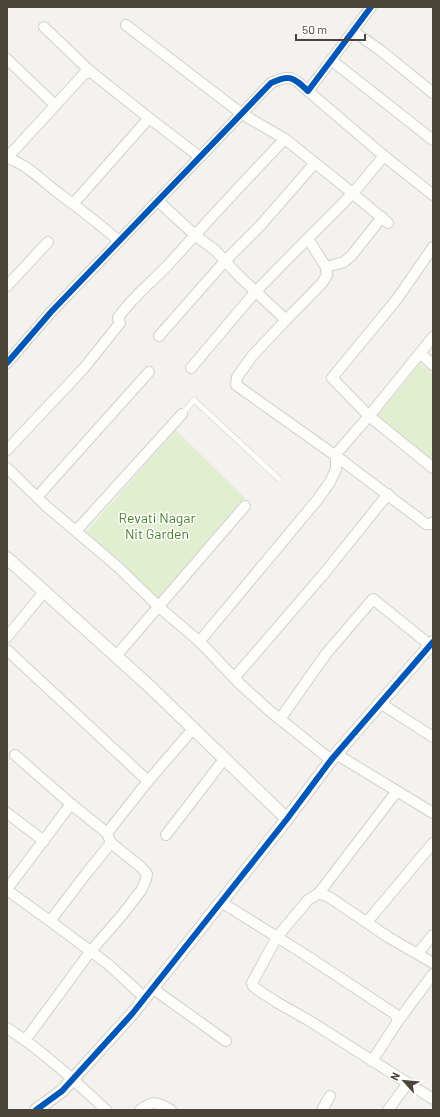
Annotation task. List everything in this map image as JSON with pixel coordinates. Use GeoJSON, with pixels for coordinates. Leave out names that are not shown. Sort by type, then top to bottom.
{"type":"FeatureCollection","features":[{"type":"Feature","properties":{"kind":"street"},"geometry":{"type":"LineString","coordinates":[[308,91],[371,7]]}},
{"type":"Feature","properties":{"kind":"street"},"geometry":{"type":"LineString","coordinates":[[126,25],[242,114],[285,139],[385,220],[344,262],[326,267]]}},
{"type":"Feature","properties":{"kind":"street"},"geometry":{"type":"LineString","coordinates":[[44,27],[91,72],[200,157]]}},
{"type":"Feature","properties":{"kind":"street"},"geometry":{"type":"LineString","coordinates":[[353,31],[380,50],[433,93]]}},
{"type":"Feature","properties":{"kind":"street"},"geometry":{"type":"LineString","coordinates":[[7,59],[55,105]]}},
{"type":"Feature","properties":{"kind":"street"},"geometry":{"type":"LineString","coordinates":[[331,60],[433,140]]}},
{"type":"Feature","properties":{"kind":"street"},"geometry":{"type":"LineString","coordinates":[[91,72],[84,74],[7,158],[15,160],[119,241]]}},
{"type":"Feature","properties":{"kind":"street"},"geometry":{"type":"LineString","coordinates":[[7,363],[51,312],[158,200],[271,83],[282,78],[290,78],[308,91],[384,156],[433,195]]}},
{"type":"Feature","properties":{"kind":"street"},"geometry":{"type":"LineString","coordinates":[[73,204],[150,118]]}},
{"type":"Feature","properties":{"kind":"street"},"geometry":{"type":"LineString","coordinates":[[7,450],[84,368],[120,323],[118,318],[129,303],[164,268],[285,139]]}},
{"type":"Feature","properties":{"kind":"street"},"geometry":{"type":"LineString","coordinates":[[191,368],[256,291],[353,193],[384,156]]}},
{"type":"Feature","properties":{"kind":"street"},"geometry":{"type":"LineString","coordinates":[[159,336],[225,261],[259,227],[315,163]]}},
{"type":"Feature","properties":{"kind":"street"},"geometry":{"type":"LineString","coordinates":[[158,200],[195,235],[216,251],[286,320]]}},
{"type":"Feature","properties":{"kind":"street"},"geometry":{"type":"LineString","coordinates":[[308,239],[326,267],[327,275],[322,283],[253,355],[237,377],[236,385],[388,494],[426,524],[432,524],[433,522]]}},
{"type":"Feature","properties":{"kind":"street"},"geometry":{"type":"LineString","coordinates":[[7,286],[48,242]]}},
{"type":"Feature","properties":{"kind":"street"},"geometry":{"type":"LineString","coordinates":[[433,246],[397,299],[332,378],[369,416],[433,468]]}},
{"type":"Feature","properties":{"kind":"street"},"geometry":{"type":"LineString","coordinates":[[199,642],[330,482],[336,469],[336,454],[433,337]]}},
{"type":"Feature","properties":{"kind":"street"},"geometry":{"type":"LineString","coordinates":[[420,353],[433,365]]}},
{"type":"Feature","properties":{"kind":"street"},"geometry":{"type":"LineString","coordinates":[[37,497],[149,372]]}},
{"type":"Feature","properties":{"kind":"street"},"geometry":{"type":"LineString","coordinates":[[76,531],[182,414]]}},
{"type":"Feature","properties":{"kind":"street"},"geometry":{"type":"LineString","coordinates":[[7,468],[37,497],[118,567],[158,607],[199,642],[234,678],[280,719],[334,757],[397,791],[433,813]]}},
{"type":"Feature","properties":{"kind":"street"},"geometry":{"type":"LineString","coordinates":[[234,678],[322,576],[388,494]]}},
{"type":"Feature","properties":{"kind":"street"},"geometry":{"type":"LineString","coordinates":[[116,656],[245,506]]}},
{"type":"Feature","properties":{"kind":"street"},"geometry":{"type":"LineString","coordinates":[[7,558],[194,728],[287,819]]}},
{"type":"Feature","properties":{"kind":"street"},"geometry":{"type":"LineString","coordinates":[[7,637],[44,592]]}},
{"type":"Feature","properties":{"kind":"street"},"geometry":{"type":"LineString","coordinates":[[36,1110],[62,1091],[145,998],[287,819],[334,757],[432,643],[373,599],[326,654],[280,719]]}},
{"type":"Feature","properties":{"kind":"street"},"geometry":{"type":"LineString","coordinates":[[7,650],[148,781]]}},
{"type":"Feature","properties":{"kind":"street"},"geometry":{"type":"LineString","coordinates":[[380,703],[433,737]]}},
{"type":"Feature","properties":{"kind":"street"},"geometry":{"type":"LineString","coordinates":[[107,833],[148,781],[194,728]]}},
{"type":"Feature","properties":{"kind":"street"},"geometry":{"type":"LineString","coordinates":[[16,755],[71,804],[107,833],[112,843],[141,866],[147,874],[142,889],[123,914],[90,952],[26,1039]]}},
{"type":"Feature","properties":{"kind":"street"},"geometry":{"type":"LineString","coordinates":[[166,835],[225,758]]}},
{"type":"Feature","properties":{"kind":"street"},"geometry":{"type":"LineString","coordinates":[[397,791],[319,893],[308,900],[278,937],[252,983],[253,986],[278,1003],[308,1020],[433,1099]]}},
{"type":"Feature","properties":{"kind":"street"},"geometry":{"type":"LineString","coordinates":[[71,804],[7,889],[109,965],[145,998]]}},
{"type":"Feature","properties":{"kind":"street"},"geometry":{"type":"LineString","coordinates":[[7,813],[44,841]]}},
{"type":"Feature","properties":{"kind":"street"},"geometry":{"type":"LineString","coordinates":[[50,921],[112,843]]}},
{"type":"Feature","properties":{"kind":"street"},"geometry":{"type":"LineString","coordinates":[[367,922],[433,843]]}},
{"type":"Feature","properties":{"kind":"street"},"geometry":{"type":"LineString","coordinates":[[319,893],[329,897],[433,963]]}},
{"type":"Feature","properties":{"kind":"street"},"geometry":{"type":"LineString","coordinates":[[221,902],[381,1004],[395,1014],[398,1021]]}},
{"type":"Feature","properties":{"kind":"street"},"geometry":{"type":"LineString","coordinates":[[418,953],[433,935]]}},
{"type":"Feature","properties":{"kind":"street"},"geometry":{"type":"LineString","coordinates":[[372,1061],[398,1021],[433,974]]}},
{"type":"Feature","properties":{"kind":"street"},"geometry":{"type":"LineString","coordinates":[[152,988],[226,1041]]}},
{"type":"Feature","properties":{"kind":"street"},"geometry":{"type":"LineString","coordinates":[[7,1028],[26,1039],[73,1079],[106,1110]]}},
{"type":"Feature","properties":{"kind":"street"},"geometry":{"type":"LineString","coordinates":[[388,1110],[408,1083]]}},
{"type":"Feature","properties":{"kind":"street"},"geometry":{"type":"LineString","coordinates":[[322,1110],[330,1096]]}},
{"type":"Feature","properties":{"kind":"street"},"geometry":{"type":"LineString","coordinates":[[140,1110],[148,1104],[158,1103],[171,1110]]}},
{"type":"Feature","properties":{"kind":"lane"},"geometry":{"type":"LineString","coordinates":[[182,414],[194,400],[279,479]]}},
{"type":"Feature","properties":{"kind":"green space"},"geometry":{"type":"Polygon","coordinates":[[[420,363],[433,374],[433,462],[377,416],[420,363]]]}},
{"type":"Feature","properties":{"kind":"green space","name":"Revati Nagar Nit Garden"},"geometry":{"type":"Polygon","coordinates":[[[176,430],[245,498],[159,600],[86,532],[176,430]]]}},
{"type":"Feature","properties":{"kind":"cycle path"},"geometry":{"type":"LineString","coordinates":[[7,363],[51,312],[271,83],[283,78],[291,78],[308,91],[371,7]]}},
{"type":"Feature","properties":{"kind":"cycle path"},"geometry":{"type":"LineString","coordinates":[[36,1110],[62,1091],[132,1014],[287,819],[331,760],[433,642]]}}]}
